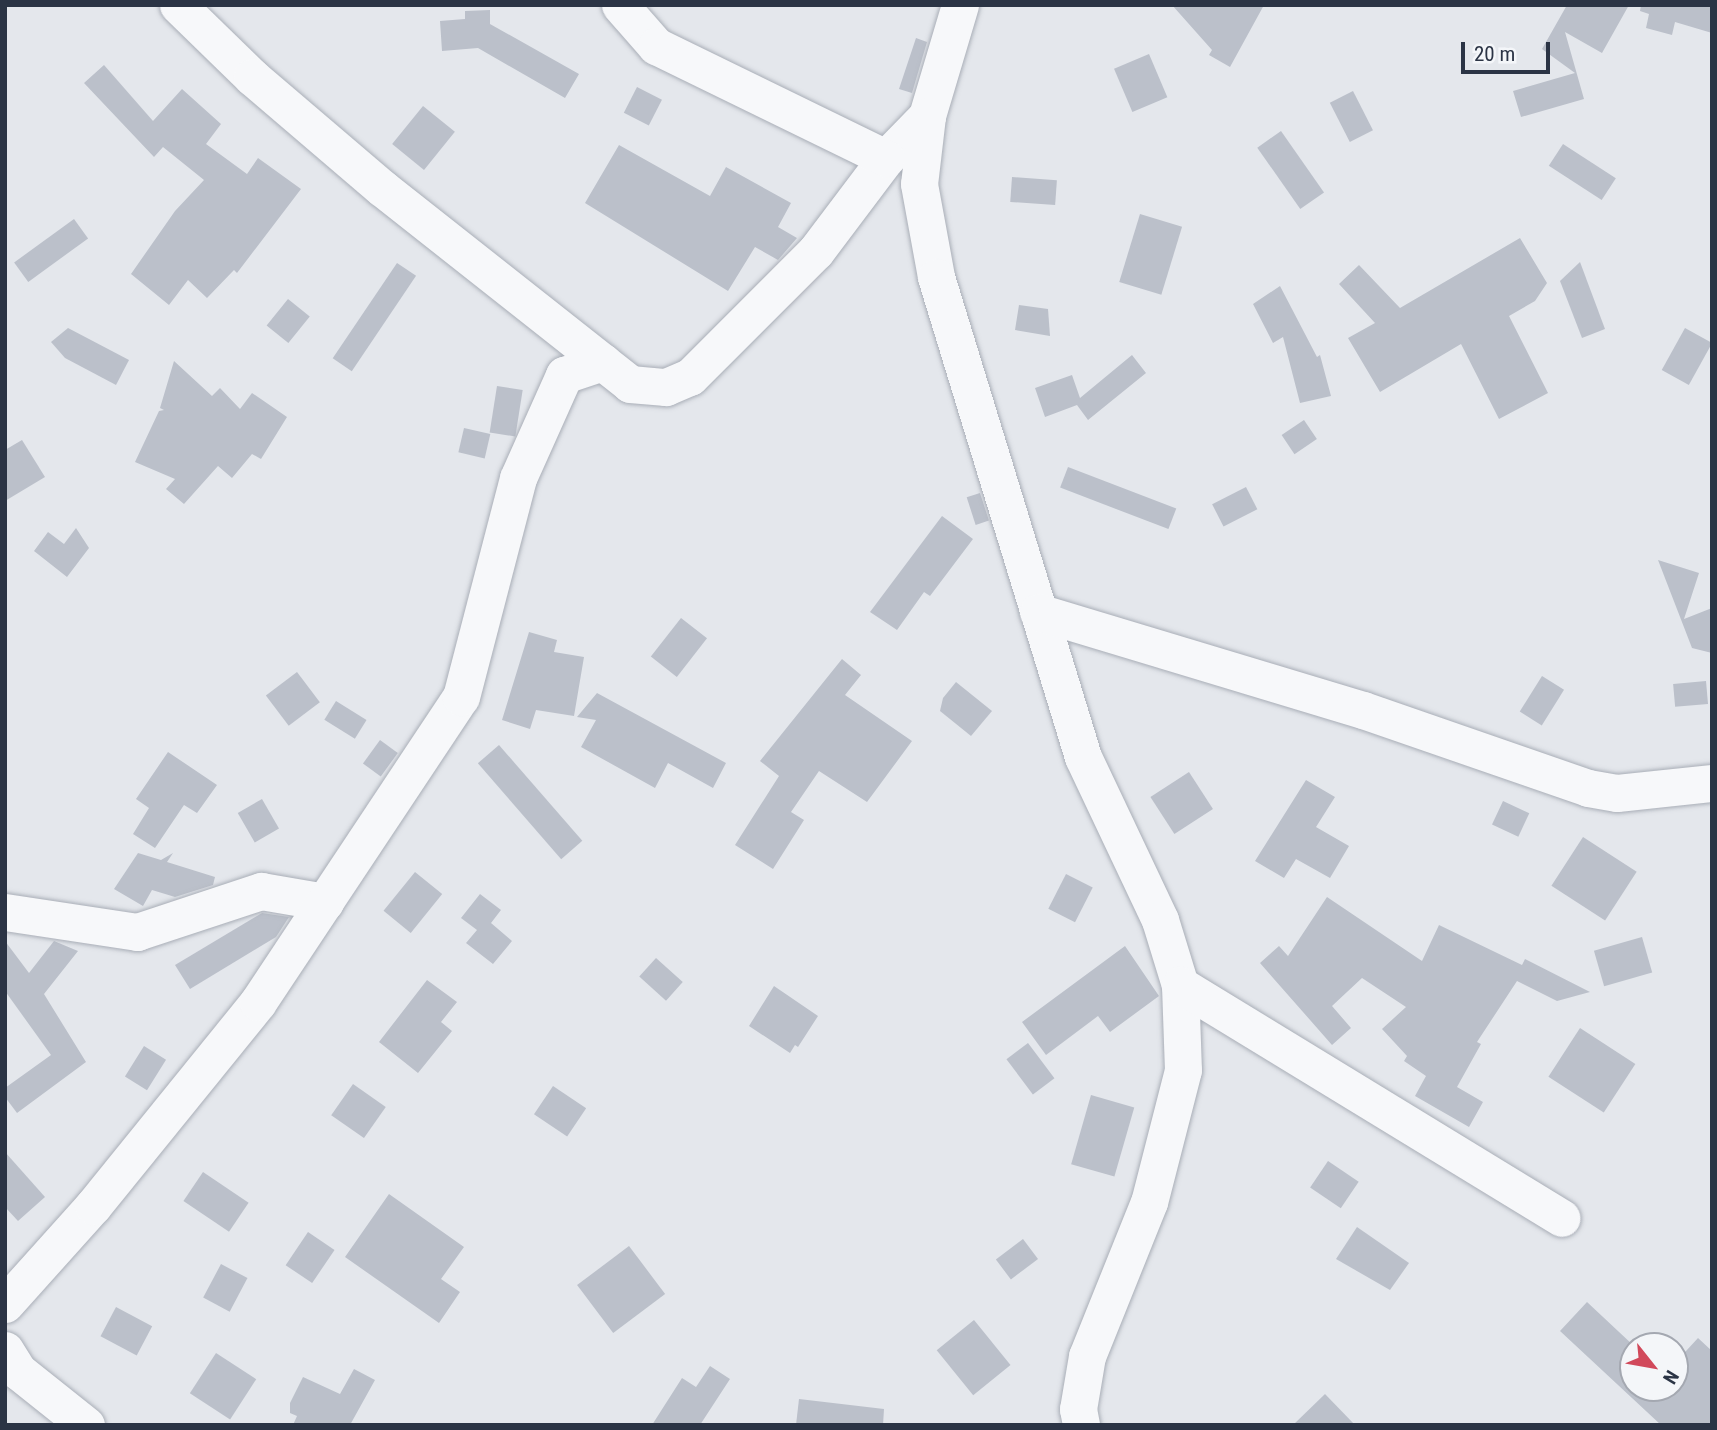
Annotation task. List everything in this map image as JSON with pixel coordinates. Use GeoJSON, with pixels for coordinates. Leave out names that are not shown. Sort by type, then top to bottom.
{"type":"FeatureCollection","features":[{"type":"Feature","properties":{"kind":"street"},"geometry":{"type":"LineString","coordinates":[[178,5],[252,77],[382,188],[630,384],[666,387],[690,377],[816,251],[886,158],[926,116]]}},
{"type":"Feature","properties":{"kind":"street"},"geometry":{"type":"LineString","coordinates":[[620,5],[656,46],[886,158]]}},
{"type":"Feature","properties":{"kind":"street"},"geometry":{"type":"LineString","coordinates":[[960,5],[926,116],[919,184],[936,277],[1083,757],[1160,920],[1180,985],[1183,1070],[1149,1202],[1087,1356],[1078,1409],[1081,1425]]}},
{"type":"Feature","properties":{"kind":"street"},"geometry":{"type":"LineString","coordinates":[[5,1304],[93,1206],[258,1002],[461,697],[518,478],[564,375],[603,362]]}},
{"type":"Feature","properties":{"kind":"street"},"geometry":{"type":"LineString","coordinates":[[1038,612],[1363,710],[1588,788],[1617,793],[1712,783]]}},
{"type":"Feature","properties":{"kind":"street"},"geometry":{"type":"LineString","coordinates":[[5,912],[137,932],[261,891],[325,902]]}},
{"type":"Feature","properties":{"kind":"street"},"geometry":{"type":"LineString","coordinates":[[1180,985],[1562,1217]]}},
{"type":"Feature","properties":{"kind":"street"},"geometry":{"type":"LineString","coordinates":[[10,1365],[86,1425]]}},
{"type":"Feature","properties":{"kind":"building"},"geometry":{"type":"Polygon","coordinates":[[[1172,5],[1264,5],[1230,67],[1209,55],[1212,50],[1172,5]]]}},
{"type":"Feature","properties":{"kind":"building"},"geometry":{"type":"Polygon","coordinates":[[[1567,5],[1629,5],[1602,53],[1565,32],[1584,99],[1521,117],[1513,91],[1575,73],[1542,49],[1567,5]]]}},
{"type":"Feature","properties":{"kind":"building"},"geometry":{"type":"Polygon","coordinates":[[[1641,5],[1712,5],[1712,33],[1675,22],[1672,35],[1646,28],[1649,14],[1640,11],[1641,5]]]}},
{"type":"Feature","properties":{"kind":"building"},"geometry":{"type":"Polygon","coordinates":[[[490,10],[490,24],[579,74],[565,98],[478,48],[442,51],[440,21],[465,19],[465,11],[490,10]]]}},
{"type":"Feature","properties":{"kind":"building"},"geometry":{"type":"Polygon","coordinates":[[[916,38],[927,42],[912,93],[899,89],[916,38]]]}},
{"type":"Feature","properties":{"kind":"building"},"geometry":{"type":"Polygon","coordinates":[[[1149,54],[1167,97],[1132,112],[1114,69],[1149,54]]]}},
{"type":"Feature","properties":{"kind":"building"},"geometry":{"type":"Polygon","coordinates":[[[104,65],[153,121],[182,89],[221,124],[206,144],[247,174],[258,158],[301,189],[237,273],[234,270],[207,298],[188,280],[169,305],[131,274],[175,211],[204,180],[163,147],[154,157],[84,83],[104,65]]]}},
{"type":"Feature","properties":{"kind":"building"},"geometry":{"type":"Polygon","coordinates":[[[637,87],[662,100],[649,126],[624,113],[637,87]]]}},
{"type":"Feature","properties":{"kind":"building"},"geometry":{"type":"Polygon","coordinates":[[[1353,91],[1373,130],[1350,142],[1330,103],[1353,91]]]}},
{"type":"Feature","properties":{"kind":"building"},"geometry":{"type":"Polygon","coordinates":[[[423,106],[455,132],[424,170],[392,144],[423,106]]]}},
{"type":"Feature","properties":{"kind":"building"},"geometry":{"type":"Polygon","coordinates":[[[1281,131],[1324,192],[1300,209],[1257,148],[1281,131]]]}},
{"type":"Feature","properties":{"kind":"building"},"geometry":{"type":"Polygon","coordinates":[[[1563,144],[1616,178],[1602,200],[1549,166],[1563,144]]]}},
{"type":"Feature","properties":{"kind":"building"},"geometry":{"type":"Polygon","coordinates":[[[619,145],[710,196],[726,167],[791,203],[778,227],[797,238],[778,260],[755,247],[728,291],[585,203],[619,145]]]}},
{"type":"Feature","properties":{"kind":"building"},"geometry":{"type":"Polygon","coordinates":[[[1012,177],[1057,180],[1055,205],[1010,202],[1012,177]]]}},
{"type":"Feature","properties":{"kind":"building"},"geometry":{"type":"Polygon","coordinates":[[[1140,214],[1182,227],[1161,295],[1119,282],[1140,214]]]}},
{"type":"Feature","properties":{"kind":"building"},"geometry":{"type":"Polygon","coordinates":[[[74,219],[88,238],[28,282],[14,262],[74,219]]]}},
{"type":"Feature","properties":{"kind":"building"},"geometry":{"type":"Polygon","coordinates":[[[1520,238],[1547,283],[1535,301],[1509,316],[1548,393],[1499,419],[1461,344],[1380,392],[1348,338],[1375,323],[1339,284],[1359,265],[1400,308],[1520,238]]]}},
{"type":"Feature","properties":{"kind":"building"},"geometry":{"type":"Polygon","coordinates":[[[1580,262],[1605,329],[1582,338],[1560,281],[1580,262]]]}},
{"type":"Feature","properties":{"kind":"building"},"geometry":{"type":"Polygon","coordinates":[[[397,263],[416,276],[352,371],[333,358],[397,263]]]}},
{"type":"Feature","properties":{"kind":"building"},"geometry":{"type":"Polygon","coordinates":[[[1280,286],[1317,357],[1320,355],[1331,396],[1300,403],[1283,337],[1273,343],[1253,304],[1280,286]]]}},
{"type":"Feature","properties":{"kind":"building"},"geometry":{"type":"Polygon","coordinates":[[[288,299],[310,317],[288,343],[267,325],[288,299]]]}},
{"type":"Feature","properties":{"kind":"building"},"geometry":{"type":"Polygon","coordinates":[[[1019,305],[1048,309],[1050,336],[1015,330],[1019,305]]]}},
{"type":"Feature","properties":{"kind":"building"},"geometry":{"type":"Polygon","coordinates":[[[68,328],[129,360],[116,385],[65,358],[51,342],[68,328]]]}},
{"type":"Feature","properties":{"kind":"building"},"geometry":{"type":"Polygon","coordinates":[[[1685,328],[1712,343],[1689,385],[1662,370],[1685,328]]]}},
{"type":"Feature","properties":{"kind":"building"},"geometry":{"type":"Polygon","coordinates":[[[1132,355],[1146,373],[1088,420],[1077,405],[1045,417],[1035,388],[1072,375],[1080,398],[1132,355]]]}},
{"type":"Feature","properties":{"kind":"building"},"geometry":{"type":"Polygon","coordinates":[[[174,361],[212,396],[220,388],[240,409],[252,393],[287,417],[261,459],[252,454],[232,478],[218,466],[184,504],[166,489],[175,479],[135,462],[159,411],[164,410],[160,408],[174,361]]]}},
{"type":"Feature","properties":{"kind":"building"},"geometry":{"type":"Polygon","coordinates":[[[497,386],[523,390],[515,436],[490,432],[497,386]]]}},
{"type":"Feature","properties":{"kind":"building"},"geometry":{"type":"Polygon","coordinates":[[[1304,420],[1317,439],[1294,454],[1282,435],[1304,420]]]}},
{"type":"Feature","properties":{"kind":"building"},"geometry":{"type":"Polygon","coordinates":[[[464,428],[490,434],[485,458],[458,452],[464,428]]]}},
{"type":"Feature","properties":{"kind":"building"},"geometry":{"type":"Polygon","coordinates":[[[22,440],[45,477],[5,501],[5,450],[22,440]]]}},
{"type":"Feature","properties":{"kind":"building"},"geometry":{"type":"Polygon","coordinates":[[[1068,467],[1176,509],[1168,529],[1060,488],[1068,467]]]}},
{"type":"Feature","properties":{"kind":"building"},"geometry":{"type":"Polygon","coordinates":[[[1246,487],[1257,509],[1223,527],[1212,504],[1246,487]]]}},
{"type":"Feature","properties":{"kind":"building"},"geometry":{"type":"Polygon","coordinates":[[[980,493],[989,521],[976,525],[967,497],[980,493]]]}},
{"type":"Feature","properties":{"kind":"building"},"geometry":{"type":"Polygon","coordinates":[[[942,516],[973,539],[930,596],[924,592],[897,630],[870,612],[942,516]]]}},
{"type":"Feature","properties":{"kind":"building"},"geometry":{"type":"Polygon","coordinates":[[[76,528],[89,548],[67,577],[34,551],[48,532],[64,544],[76,528]]]}},
{"type":"Feature","properties":{"kind":"building"},"geometry":{"type":"Polygon","coordinates":[[[1658,560],[1699,573],[1684,619],[1712,608],[1712,653],[1692,648],[1658,560]]]}},
{"type":"Feature","properties":{"kind":"building"},"geometry":{"type":"Polygon","coordinates":[[[681,618],[707,638],[677,677],[651,657],[681,618]]]}},
{"type":"Feature","properties":{"kind":"building"},"geometry":{"type":"Polygon","coordinates":[[[529,632],[557,640],[554,652],[584,657],[574,716],[536,710],[530,729],[502,720],[529,632]]]}},
{"type":"Feature","properties":{"kind":"building"},"geometry":{"type":"Polygon","coordinates":[[[842,659],[861,675],[845,695],[912,741],[867,802],[819,771],[791,812],[804,820],[773,869],[735,845],[779,776],[760,761],[842,659]]]}},
{"type":"Feature","properties":{"kind":"building"},"geometry":{"type":"Polygon","coordinates":[[[297,672],[320,702],[289,726],[266,695],[297,672]]]}},
{"type":"Feature","properties":{"kind":"building"},"geometry":{"type":"Polygon","coordinates":[[[1542,676],[1564,690],[1542,725],[1520,712],[1542,676]]]}},
{"type":"Feature","properties":{"kind":"building"},"geometry":{"type":"Polygon","coordinates":[[[1706,681],[1708,704],[1675,707],[1673,684],[1706,681]]]}},
{"type":"Feature","properties":{"kind":"building"},"geometry":{"type":"Polygon","coordinates":[[[956,682],[992,711],[971,736],[940,711],[943,698],[956,682]]]}},
{"type":"Feature","properties":{"kind":"building"},"geometry":{"type":"Polygon","coordinates":[[[597,693],[726,763],[713,788],[668,763],[655,788],[581,747],[596,720],[577,717],[597,693]]]}},
{"type":"Feature","properties":{"kind":"building"},"geometry":{"type":"Polygon","coordinates":[[[336,701],[367,720],[355,739],[324,720],[336,701]]]}},
{"type":"Feature","properties":{"kind":"building"},"geometry":{"type":"Polygon","coordinates":[[[380,740],[398,753],[381,776],[363,763],[380,740]]]}},
{"type":"Feature","properties":{"kind":"building"},"geometry":{"type":"Polygon","coordinates":[[[499,745],[582,841],[561,859],[478,763],[499,745]]]}},
{"type":"Feature","properties":{"kind":"building"},"geometry":{"type":"Polygon","coordinates":[[[168,752],[217,785],[197,813],[184,805],[155,848],[133,834],[149,808],[136,799],[168,752]]]}},
{"type":"Feature","properties":{"kind":"building"},"geometry":{"type":"Polygon","coordinates":[[[1189,772],[1213,809],[1174,834],[1150,797],[1189,772]]]}},
{"type":"Feature","properties":{"kind":"building"},"geometry":{"type":"Polygon","coordinates":[[[1306,780],[1335,797],[1316,827],[1349,846],[1330,878],[1296,859],[1284,878],[1255,861],[1306,780]]]}},
{"type":"Feature","properties":{"kind":"building"},"geometry":{"type":"Polygon","coordinates":[[[262,799],[279,828],[255,842],[238,813],[262,799]]]}},
{"type":"Feature","properties":{"kind":"building"},"geometry":{"type":"Polygon","coordinates":[[[1503,801],[1529,813],[1518,837],[1492,825],[1503,801]]]}},
{"type":"Feature","properties":{"kind":"building"},"geometry":{"type":"Polygon","coordinates":[[[1583,837],[1637,872],[1605,920],[1551,886],[1583,837]]]}},
{"type":"Feature","properties":{"kind":"building"},"geometry":{"type":"Polygon","coordinates":[[[138,853],[161,860],[173,853],[167,862],[215,877],[213,885],[175,897],[152,890],[143,906],[114,889],[138,853]]]}},
{"type":"Feature","properties":{"kind":"building"},"geometry":{"type":"Polygon","coordinates":[[[415,872],[442,894],[411,933],[384,911],[415,872]]]}},
{"type":"Feature","properties":{"kind":"building"},"geometry":{"type":"Polygon","coordinates":[[[1066,874],[1093,888],[1075,922],[1048,909],[1066,874]]]}},
{"type":"Feature","properties":{"kind":"building"},"geometry":{"type":"Polygon","coordinates":[[[480,894],[501,910],[491,923],[512,941],[493,964],[466,943],[477,930],[461,918],[480,894]]]}},
{"type":"Feature","properties":{"kind":"building"},"geometry":{"type":"Polygon","coordinates":[[[1327,897],[1422,961],[1439,925],[1522,965],[1525,959],[1590,992],[1557,1001],[1517,981],[1477,1042],[1481,1044],[1457,1087],[1483,1102],[1469,1127],[1415,1096],[1426,1076],[1404,1061],[1407,1056],[1382,1029],[1406,1007],[1362,978],[1332,1006],[1351,1028],[1332,1045],[1260,963],[1279,946],[1288,956],[1327,897]]]}},
{"type":"Feature","properties":{"kind":"building"},"geometry":{"type":"Polygon","coordinates":[[[262,913],[289,917],[276,937],[190,989],[175,965],[262,913]]]}},
{"type":"Feature","properties":{"kind":"building"},"geometry":{"type":"Polygon","coordinates":[[[1642,937],[1652,973],[1604,986],[1594,951],[1642,937]]]}},
{"type":"Feature","properties":{"kind":"building"},"geometry":{"type":"Polygon","coordinates":[[[5,941],[29,973],[54,941],[78,951],[44,994],[86,1062],[17,1113],[5,1097],[5,1088],[51,1055],[5,991],[5,941]]]}},
{"type":"Feature","properties":{"kind":"building"},"geometry":{"type":"Polygon","coordinates":[[[1125,946],[1159,996],[1110,1032],[1098,1016],[1046,1055],[1022,1022],[1125,946]]]}},
{"type":"Feature","properties":{"kind":"building"},"geometry":{"type":"Polygon","coordinates":[[[656,958],[683,982],[666,1001],[639,977],[656,958]]]}},
{"type":"Feature","properties":{"kind":"building"},"geometry":{"type":"Polygon","coordinates":[[[427,980],[457,1002],[441,1022],[452,1031],[418,1073],[379,1042],[427,980]]]}},
{"type":"Feature","properties":{"kind":"building"},"geometry":{"type":"Polygon","coordinates":[[[774,986],[818,1016],[798,1047],[795,1045],[790,1053],[749,1026],[774,986]]]}},
{"type":"Feature","properties":{"kind":"building"},"geometry":{"type":"Polygon","coordinates":[[[1580,1028],[1635,1064],[1604,1113],[1548,1077],[1580,1028]]]}},
{"type":"Feature","properties":{"kind":"building"},"geometry":{"type":"Polygon","coordinates":[[[1028,1043],[1054,1078],[1033,1094],[1006,1059],[1028,1043]]]}},
{"type":"Feature","properties":{"kind":"building"},"geometry":{"type":"Polygon","coordinates":[[[144,1046],[166,1060],[147,1090],[125,1077],[144,1046]]]}},
{"type":"Feature","properties":{"kind":"building"},"geometry":{"type":"Polygon","coordinates":[[[353,1084],[386,1107],[364,1138],[331,1115],[353,1084]]]}},
{"type":"Feature","properties":{"kind":"building"},"geometry":{"type":"Polygon","coordinates":[[[553,1086],[586,1108],[567,1137],[534,1114],[553,1086]]]}},
{"type":"Feature","properties":{"kind":"building"},"geometry":{"type":"Polygon","coordinates":[[[1091,1095],[1134,1107],[1114,1177],[1071,1164],[1091,1095]]]}},
{"type":"Feature","properties":{"kind":"building"},"geometry":{"type":"Polygon","coordinates":[[[5,1152],[45,1197],[18,1221],[5,1207],[5,1152]]]}},
{"type":"Feature","properties":{"kind":"building"},"geometry":{"type":"Polygon","coordinates":[[[1328,1161],[1359,1182],[1341,1208],[1310,1188],[1328,1161]]]}},
{"type":"Feature","properties":{"kind":"building"},"geometry":{"type":"Polygon","coordinates":[[[203,1172],[249,1203],[229,1232],[183,1201],[203,1172]]]}},
{"type":"Feature","properties":{"kind":"building"},"geometry":{"type":"Polygon","coordinates":[[[389,1194],[464,1247],[441,1279],[460,1292],[439,1323],[345,1257],[389,1194]]]}},
{"type":"Feature","properties":{"kind":"building"},"geometry":{"type":"Polygon","coordinates":[[[1357,1227],[1409,1263],[1390,1290],[1336,1259],[1357,1227]]]}},
{"type":"Feature","properties":{"kind":"building"},"geometry":{"type":"Polygon","coordinates":[[[308,1232],[335,1250],[312,1283],[286,1265],[308,1232]]]}},
{"type":"Feature","properties":{"kind":"building"},"geometry":{"type":"Polygon","coordinates":[[[1023,1239],[1038,1259],[1011,1279],[996,1259],[1023,1239]]]}},
{"type":"Feature","properties":{"kind":"building"},"geometry":{"type":"Polygon","coordinates":[[[629,1246],[665,1294],[613,1333],[577,1285],[629,1246]]]}},
{"type":"Feature","properties":{"kind":"building"},"geometry":{"type":"Polygon","coordinates":[[[221,1264],[247,1278],[230,1312],[203,1298],[221,1264]]]}},
{"type":"Feature","properties":{"kind":"building"},"geometry":{"type":"Polygon","coordinates":[[[1587,1302],[1619,1332],[1619,1386],[1560,1331],[1587,1302]]]}},
{"type":"Feature","properties":{"kind":"building"},"geometry":{"type":"Polygon","coordinates":[[[116,1307],[152,1326],[137,1355],[101,1336],[116,1307]]]}},
{"type":"Feature","properties":{"kind":"building"},"geometry":{"type":"Polygon","coordinates":[[[974,1320],[1011,1365],[973,1395],[937,1350],[974,1320]]]}},
{"type":"Feature","properties":{"kind":"building"},"geometry":{"type":"Polygon","coordinates":[[[1698,1338],[1712,1351],[1712,1425],[1661,1425],[1636,1402],[1689,1402],[1689,1348],[1698,1338]]]}},
{"type":"Feature","properties":{"kind":"building"},"geometry":{"type":"Polygon","coordinates":[[[216,1353],[256,1379],[230,1419],[190,1393],[216,1353]]]}},
{"type":"Feature","properties":{"kind":"building"},"geometry":{"type":"Polygon","coordinates":[[[710,1366],[730,1379],[700,1425],[652,1425],[682,1378],[696,1387],[710,1366]]]}},
{"type":"Feature","properties":{"kind":"building"},"geometry":{"type":"Polygon","coordinates":[[[354,1369],[375,1380],[350,1425],[293,1425],[297,1416],[290,1413],[290,1403],[303,1377],[340,1394],[354,1369]]]}},
{"type":"Feature","properties":{"kind":"building"},"geometry":{"type":"Polygon","coordinates":[[[1325,1394],[1355,1425],[1293,1425],[1325,1394]]]}},
{"type":"Feature","properties":{"kind":"building"},"geometry":{"type":"Polygon","coordinates":[[[799,1399],[884,1409],[883,1425],[796,1425],[799,1399]]]}}]}
